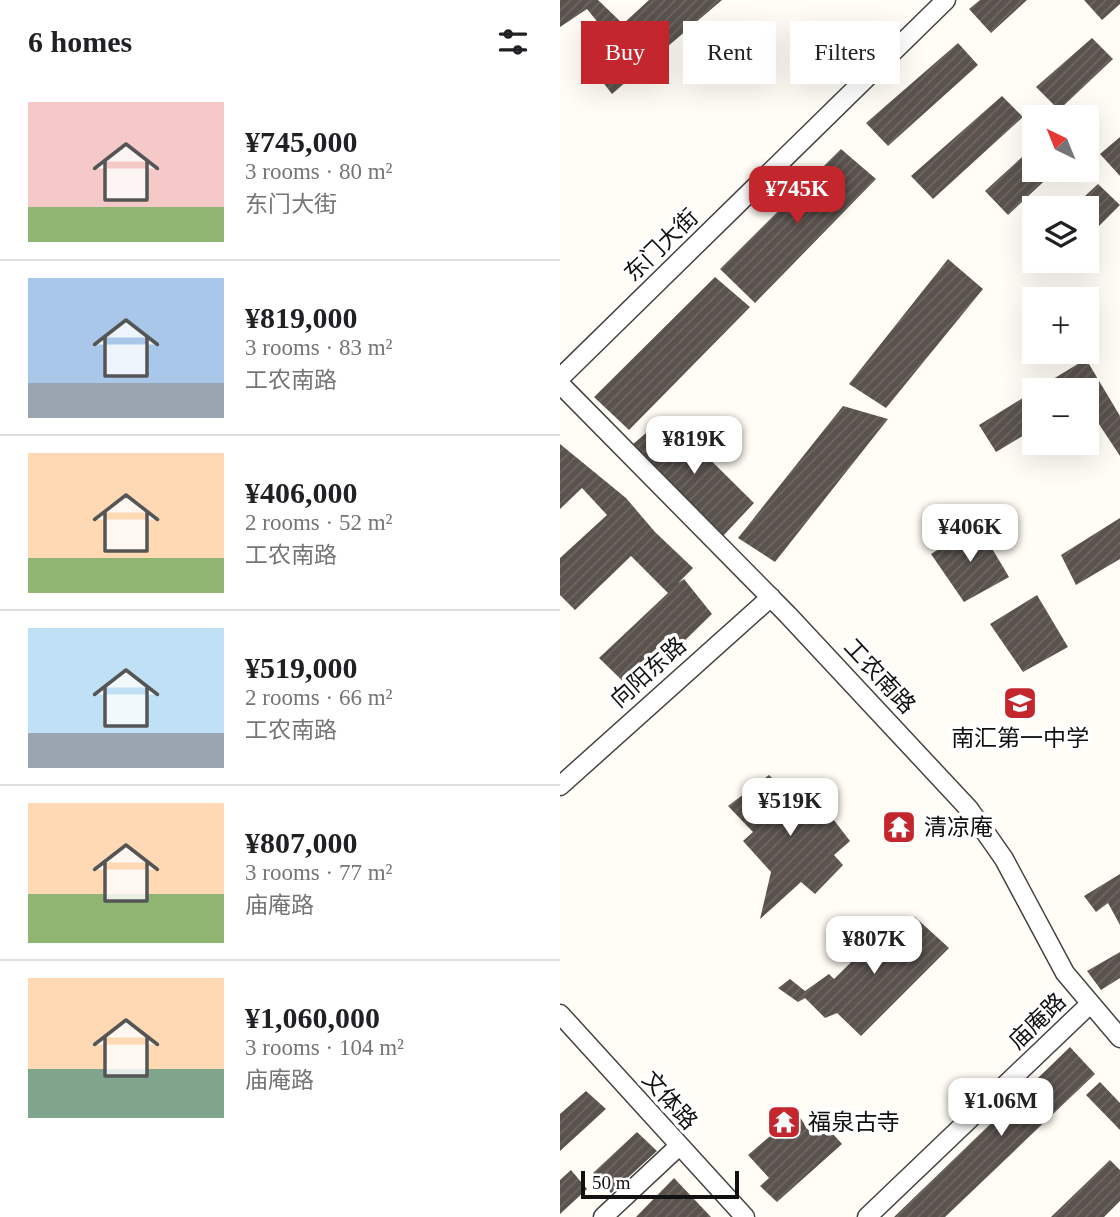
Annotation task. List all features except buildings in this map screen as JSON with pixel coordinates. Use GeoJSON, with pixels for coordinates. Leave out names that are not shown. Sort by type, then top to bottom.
{"type":"FeatureCollection","features":[{"type":"Feature","properties":{"kind":"street","name":"东门大街"},"geometry":{"type":"LineString","coordinates":[[560,378],[945,0]]}},
{"type":"Feature","properties":{"kind":"street","name":"工农南路"},"geometry":{"type":"LineString","coordinates":[[560,384],[771,597],[970,809],[1004,859],[1058,963],[1089,1005],[1120,1038]]}},
{"type":"Feature","properties":{"kind":"street","name":"向阳东路"},"geometry":{"type":"LineString","coordinates":[[560,786],[771,597]]}},
{"type":"Feature","properties":{"kind":"street","name":"庙庵路"},"geometry":{"type":"LineString","coordinates":[[867,1217],[1089,1005]]}},
{"type":"Feature","properties":{"kind":"street","name":"文体路"},"geometry":{"type":"LineString","coordinates":[[560,1014],[745,1217]]}},
{"type":"Feature","properties":{"kind":"street"},"geometry":{"type":"LineString","coordinates":[[603,1217],[679,1146]]}},
{"type":"Feature","properties":{"kind":"place","name":"南汇第一中学"},"geometry":{"type":"Point","coordinates":[1020,703]}},
{"type":"Feature","properties":{"kind":"place","name":"清凉庵"},"geometry":{"type":"Point","coordinates":[899,827]}},
{"type":"Feature","properties":{"kind":"place","name":"福泉古寺"},"geometry":{"type":"Point","coordinates":[784,1122]}}]}
